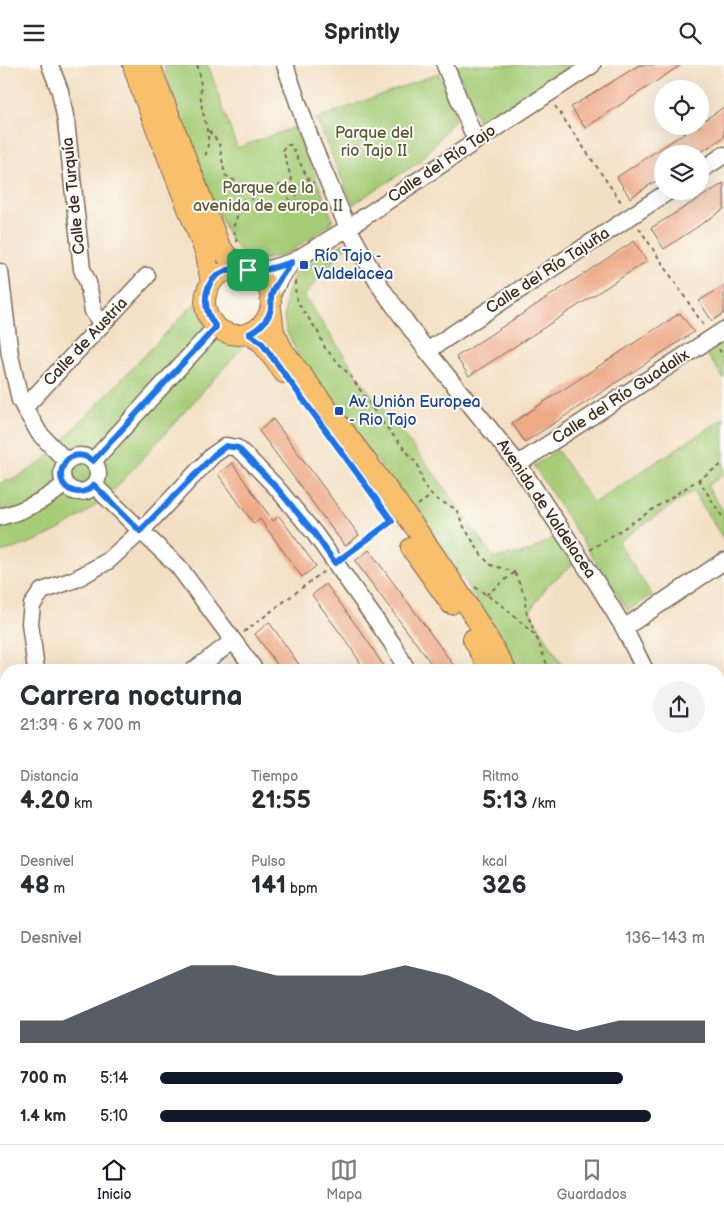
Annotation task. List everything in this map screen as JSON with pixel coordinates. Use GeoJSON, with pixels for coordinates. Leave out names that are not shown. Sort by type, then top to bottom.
{"type":"FeatureCollection","features":[{"type":"Feature","properties":{"kind":"main road"},"geometry":{"type":"LineString","coordinates":[[133,65],[206,253],[211,283]]}},
{"type":"Feature","properties":{"kind":"main road"},"geometry":{"type":"LineString","coordinates":[[150,65],[219,244],[227,256],[260,277],[268,285],[274,332],[284,350],[446,572],[484,629],[503,664]]}},
{"type":"Feature","properties":{"kind":"main road"},"geometry":{"type":"LineString","coordinates":[[249,270],[227,270],[218,275],[211,283],[205,301],[206,311],[210,319],[216,327],[232,335],[249,334],[264,324],[271,302]]}},
{"type":"Feature","properties":{"kind":"main road"},"geometry":{"type":"LineString","coordinates":[[249,334],[261,342],[392,521],[468,628],[487,664]]}},
{"type":"Feature","properties":{"kind":"street","name":"Calle de Turquía"},"geometry":{"type":"LineString","coordinates":[[50,65],[60,91],[66,121],[82,269],[88,283],[93,311],[102,325]]}},
{"type":"Feature","properties":{"kind":"street","name":"Avenida de Valdelacea"},"geometry":{"type":"LineString","coordinates":[[286,65],[313,146],[348,228],[382,289],[427,351],[518,464],[624,627],[641,664]]}},
{"type":"Feature","properties":{"kind":"street"},"geometry":{"type":"LineString","coordinates":[[445,65],[476,141]]}},
{"type":"Feature","properties":{"kind":"street","name":"Calle del Río Tajo"},"geometry":{"type":"LineString","coordinates":[[249,270],[269,269],[292,262],[348,228],[592,65]]}},
{"type":"Feature","properties":{"kind":"street"},"geometry":{"type":"LineString","coordinates":[[709,165],[724,155]]}},
{"type":"Feature","properties":{"kind":"street","name":"Calle del Río Tajuña"},"geometry":{"type":"LineString","coordinates":[[427,351],[655,200]]}},
{"type":"Feature","properties":{"kind":"street","name":"Calle del Río Tajo"},"geometry":{"type":"LineString","coordinates":[[271,302],[280,280],[292,262]]}},
{"type":"Feature","properties":{"kind":"street"},"geometry":{"type":"LineString","coordinates":[[0,272],[10,355],[20,400],[39,433],[66,461]]}},
{"type":"Feature","properties":{"kind":"street","name":"Calle de Austria"},"geometry":{"type":"LineString","coordinates":[[24,408],[147,276]]}},
{"type":"Feature","properties":{"kind":"street"},"geometry":{"type":"LineString","coordinates":[[93,461],[216,327]]}},
{"type":"Feature","properties":{"kind":"street","name":"Calle del Río Guadalix"},"geometry":{"type":"LineString","coordinates":[[518,464],[724,330]]}},
{"type":"Feature","properties":{"kind":"street"},"geometry":{"type":"LineString","coordinates":[[35,664],[30,623],[32,605],[42,591],[76,579],[108,561],[214,455],[226,446],[238,448],[276,487],[315,534],[392,643],[403,664]]}},
{"type":"Feature","properties":{"kind":"street"},"geometry":{"type":"LineString","coordinates":[[78,455],[88,457],[93,461],[97,467],[98,475],[94,485],[88,490],[79,493],[70,490],[64,485],[61,478],[61,469],[66,461],[78,455]]}},
{"type":"Feature","properties":{"kind":"street"},"geometry":{"type":"LineString","coordinates":[[0,517],[32,506],[50,497],[64,485]]}},
{"type":"Feature","properties":{"kind":"street"},"geometry":{"type":"LineString","coordinates":[[94,485],[178,566],[250,664]]}},
{"type":"Feature","properties":{"kind":"street"},"geometry":{"type":"LineString","coordinates":[[624,627],[724,561]]}},
{"type":"Feature","properties":{"kind":"street"},"geometry":{"type":"LineString","coordinates":[[202,664],[233,641]]}},
{"type":"Feature","properties":{"kind":"path"},"geometry":{"type":"LineString","coordinates":[[197,65],[201,76],[201,102],[208,129],[207,151],[204,159]]}},
{"type":"Feature","properties":{"kind":"path"},"geometry":{"type":"LineString","coordinates":[[208,129],[219,143],[225,175],[256,195]]}},
{"type":"Feature","properties":{"kind":"path"},"geometry":{"type":"LineString","coordinates":[[227,256],[237,244],[234,228],[238,214],[256,195],[280,185],[290,201],[295,202],[297,197],[283,150],[285,145],[291,145],[309,181],[318,184]]}},
{"type":"Feature","properties":{"kind":"path"},"geometry":{"type":"LineString","coordinates":[[296,280],[295,289],[298,303],[318,332],[325,348],[352,378],[382,422],[418,465],[422,480],[432,495],[456,509],[464,527],[482,556],[491,565],[515,572]]}},
{"type":"Feature","properties":{"kind":"path"},"geometry":{"type":"LineString","coordinates":[[580,557],[724,463]]}},
{"type":"Feature","properties":{"kind":"path"},"geometry":{"type":"LineString","coordinates":[[698,479],[724,519]]}},
{"type":"Feature","properties":{"kind":"path"},"geometry":{"type":"LineString","coordinates":[[413,508],[432,495]]}},
{"type":"Feature","properties":{"kind":"path"},"geometry":{"type":"LineString","coordinates":[[233,641],[392,521]]}},
{"type":"Feature","properties":{"kind":"path"},"geometry":{"type":"LineString","coordinates":[[486,595],[515,572]]}},
{"type":"Feature","properties":{"kind":"path"},"geometry":{"type":"LineString","coordinates":[[515,572],[526,599],[525,607],[548,664]]}},
{"type":"Feature","properties":{"kind":"path"},"geometry":{"type":"LineString","coordinates":[[476,593],[472,585],[503,606],[536,636]]}},
{"type":"Feature","properties":{"kind":"green space","name":"Parque de la avenida de europa II"},"geometry":{"type":"Polygon","coordinates":[[[164,65],[208,65],[237,148],[295,127],[333,220],[329,225],[305,242],[279,256],[266,259],[254,258],[242,252],[230,239],[202,175],[177,110],[164,65]]]}},
{"type":"Feature","properties":{"kind":"green space"},"geometry":{"type":"Polygon","coordinates":[[[455,65],[574,65],[480,125],[455,65]]]}},
{"type":"Feature","properties":{"kind":"green space","name":"Parque del rio Tajo II"},"geometry":{"type":"Polygon","coordinates":[[[439,73],[455,119],[421,161],[353,204],[316,119],[439,73]]]}},
{"type":"Feature","properties":{"kind":"green space"},"geometry":{"type":"Polygon","coordinates":[[[345,243],[346,247],[304,296],[365,386],[438,479],[494,558],[528,552],[556,536],[573,564],[547,586],[530,611],[561,664],[514,664],[490,621],[412,504],[375,459],[340,409],[300,358],[286,330],[284,319],[286,295],[296,271],[345,243]]]}},
{"type":"Feature","properties":{"kind":"green space"},"geometry":{"type":"Polygon","coordinates":[[[194,304],[242,348],[103,500],[47,536],[0,552],[0,483],[20,476],[42,462],[194,304]]]}},
{"type":"Feature","properties":{"kind":"green space"},"geometry":{"type":"Polygon","coordinates":[[[719,344],[724,351],[724,379],[706,353],[719,344]]]}},
{"type":"Feature","properties":{"kind":"green space"},"geometry":{"type":"Polygon","coordinates":[[[724,418],[724,474],[707,486],[724,512],[724,540],[693,491],[618,542],[652,595],[628,611],[534,466],[557,450],[593,503],[724,418]]]}},
{"type":"Feature","properties":{"kind":"building"},"geometry":{"type":"Polygon","coordinates":[[[639,65],[681,65],[658,80],[654,80],[654,83],[585,128],[571,107],[639,65]]]}},
{"type":"Feature","properties":{"kind":"building"},"geometry":{"type":"Polygon","coordinates":[[[724,107],[724,137],[709,147],[709,145],[666,145],[681,135],[709,135],[709,117],[724,107]]]}},
{"type":"Feature","properties":{"kind":"building"},"geometry":{"type":"Polygon","coordinates":[[[654,153],[654,182],[630,198],[617,177],[654,153]]]}},
{"type":"Feature","properties":{"kind":"building"},"geometry":{"type":"Polygon","coordinates":[[[724,183],[724,209],[664,249],[651,228],[696,200],[709,200],[709,192],[724,183]]]}},
{"type":"Feature","properties":{"kind":"building"},"geometry":{"type":"Polygon","coordinates":[[[634,241],[647,261],[469,376],[456,357],[634,241]]]}},
{"type":"Feature","properties":{"kind":"building"},"geometry":{"type":"Polygon","coordinates":[[[724,285],[724,313],[712,321],[699,301],[724,285]]]}},
{"type":"Feature","properties":{"kind":"building"},"geometry":{"type":"Polygon","coordinates":[[[680,313],[694,332],[525,442],[512,423],[680,313]]]}},
{"type":"Feature","properties":{"kind":"building"},"geometry":{"type":"Polygon","coordinates":[[[273,419],[359,535],[345,546],[259,431],[273,419]]]}},
{"type":"Feature","properties":{"kind":"building"},"geometry":{"type":"Polygon","coordinates":[[[232,463],[273,521],[279,516],[316,566],[302,577],[260,519],[254,524],[218,474],[232,463]]]}},
{"type":"Feature","properties":{"kind":"building"},"geometry":{"type":"Polygon","coordinates":[[[369,550],[453,664],[432,664],[355,561],[369,550]]]}},
{"type":"Feature","properties":{"kind":"building"},"geometry":{"type":"Polygon","coordinates":[[[326,584],[382,664],[361,664],[312,595],[326,584]]]}},
{"type":"Feature","properties":{"kind":"building"},"geometry":{"type":"Polygon","coordinates":[[[269,622],[299,664],[277,664],[255,634],[269,622]]]}},
{"type":"Feature","properties":{"kind":"place","name":"Río Tajo - Valdelacea"},"geometry":{"type":"Point","coordinates":[304,265]}},
{"type":"Feature","properties":{"kind":"place","name":"Av. Unión Europea - Rio Tajo"},"geometry":{"type":"Point","coordinates":[339,411]}},
{"type":"Feature","properties":{"kind":"route"},"geometry":{"type":"LineString","coordinates":[[292,262],[271,296],[272,302],[269,317],[257,330],[249,334],[261,342],[392,521],[335,563],[315,534],[276,487],[238,448],[226,446],[214,455],[140,531],[94,485],[88,490],[79,493],[70,490],[64,485],[61,478],[61,469],[66,461],[72,457],[83,455],[93,461],[216,327],[206,311],[205,301],[211,283],[218,275],[227,270],[248,270],[269,269],[292,262]]}}]}
